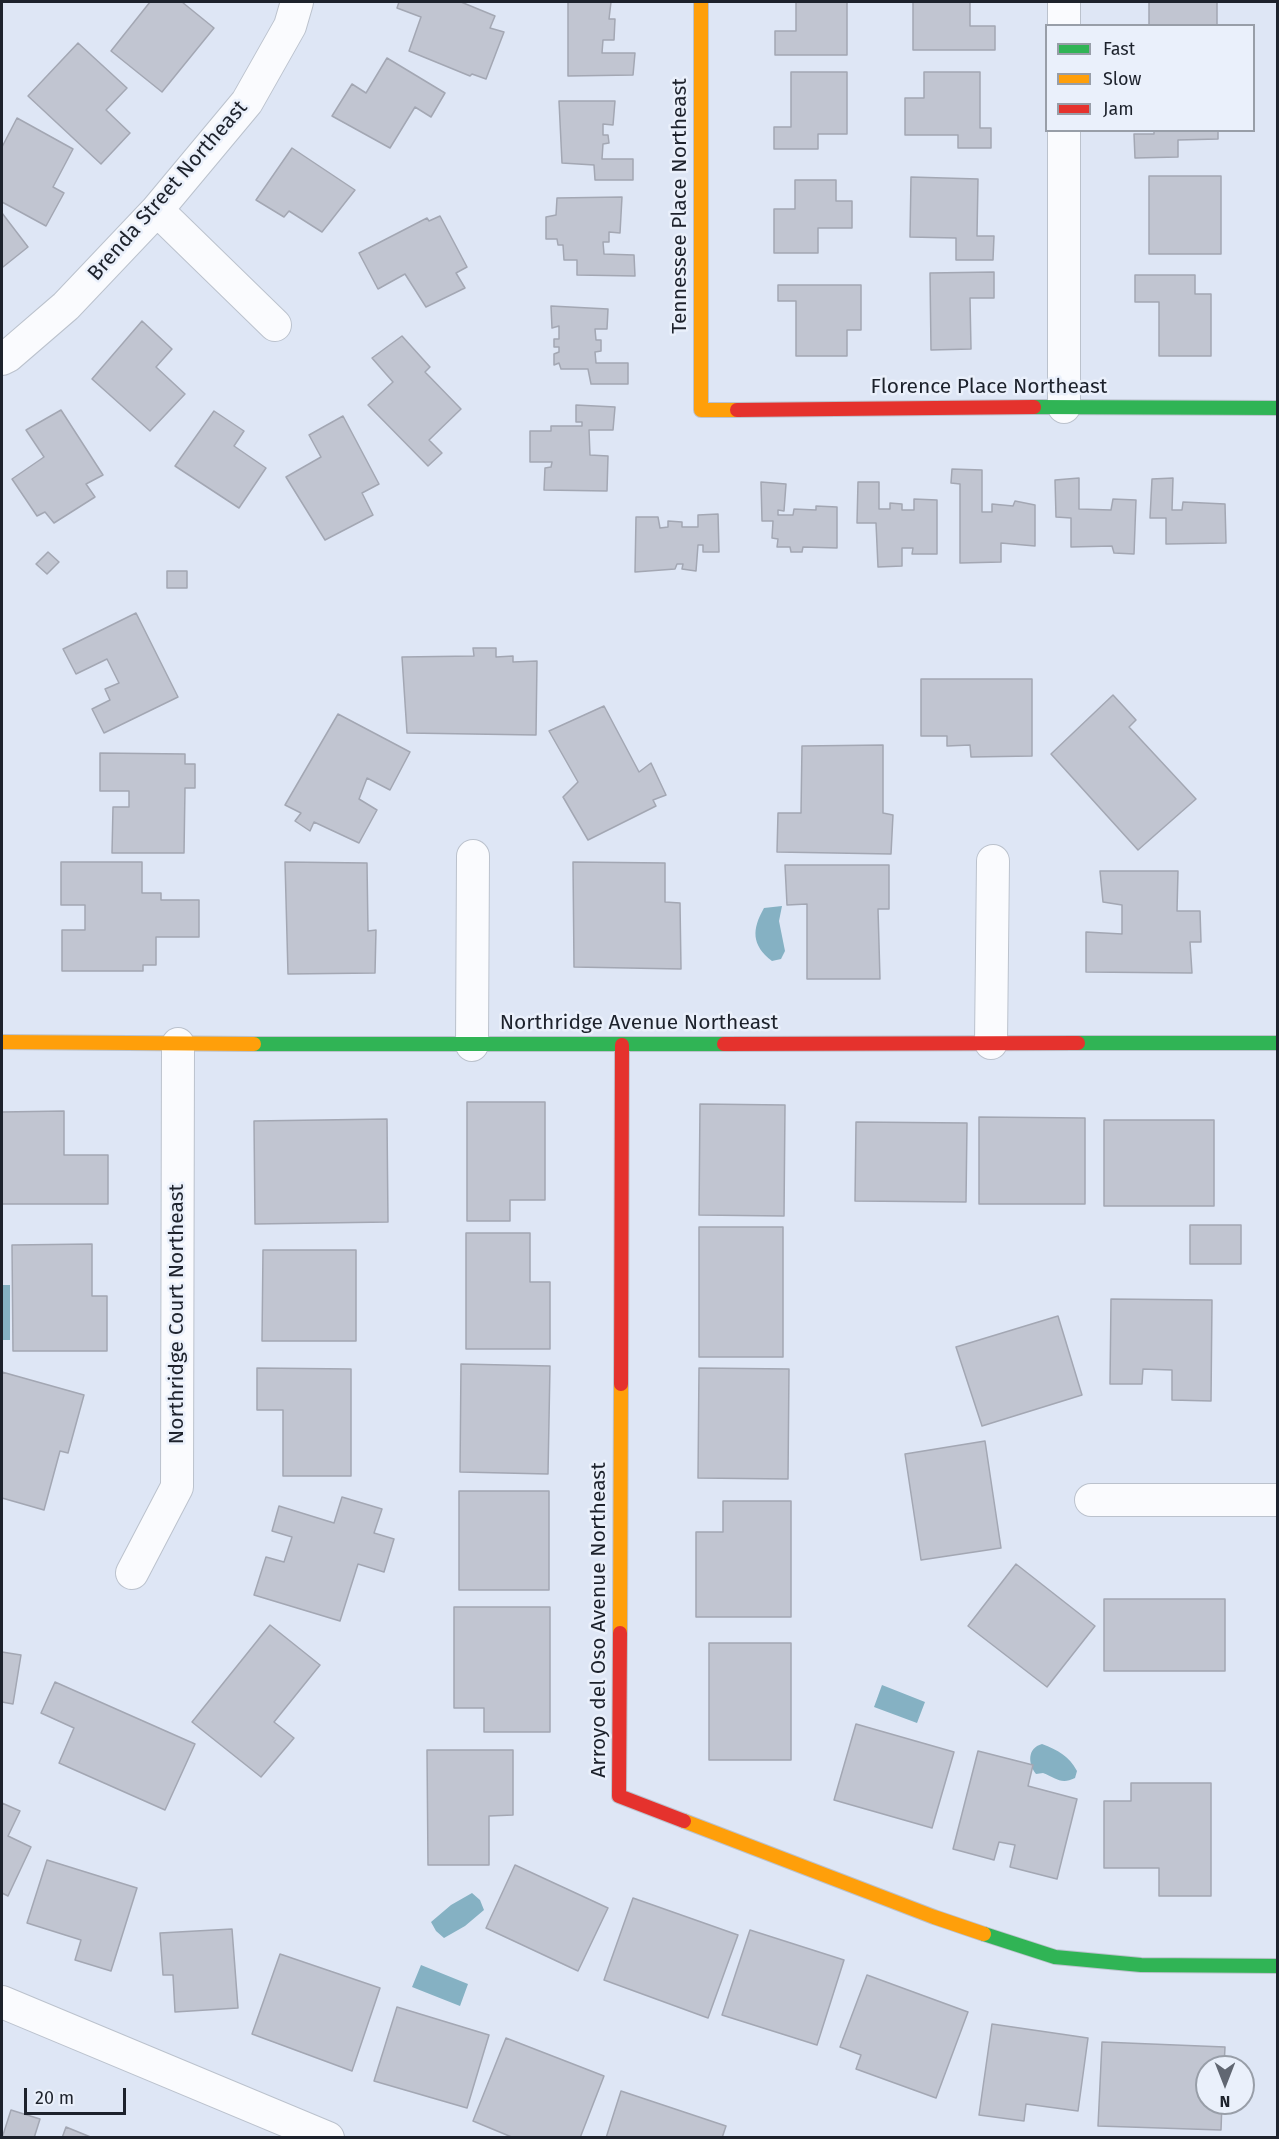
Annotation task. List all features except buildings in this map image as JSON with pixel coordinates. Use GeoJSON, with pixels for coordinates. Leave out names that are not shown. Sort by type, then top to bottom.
{"type":"FeatureCollection","features":[{"type":"Feature","properties":{"kind":"street","name":"Brenda Street Northeast"},"geometry":{"type":"LineString","coordinates":[[5,357],[66,306],[157,210],[247,102],[290,26],[297,2]]}},
{"type":"Feature","properties":{"kind":"street","name":"Tennessee Place Northeast"},"geometry":{"type":"LineString","coordinates":[[701,2],[701,410]]}},
{"type":"Feature","properties":{"kind":"street"},"geometry":{"type":"LineString","coordinates":[[1064,2],[1064,24]]}},
{"type":"Feature","properties":{"kind":"street"},"geometry":{"type":"LineString","coordinates":[[1064,132],[1065,406]]}},
{"type":"Feature","properties":{"kind":"street"},"geometry":{"type":"LineString","coordinates":[[157,210],[275,325]]}},
{"type":"Feature","properties":{"kind":"street","name":"Florence Place Northeast"},"geometry":{"type":"LineString","coordinates":[[701,410],[1065,406],[1278,408]]}},
{"type":"Feature","properties":{"kind":"street"},"geometry":{"type":"LineString","coordinates":[[472,1045],[473,856]]}},
{"type":"Feature","properties":{"kind":"street"},"geometry":{"type":"LineString","coordinates":[[991,1042],[993,861]]}},
{"type":"Feature","properties":{"kind":"street","name":"Northridge Avenue Northeast"},"geometry":{"type":"LineString","coordinates":[[2,1042],[472,1045],[1278,1043]]}},
{"type":"Feature","properties":{"kind":"street","name":"Northridge Court Northeast"},"geometry":{"type":"LineString","coordinates":[[132,1574],[177,1487],[178,1044]]}},
{"type":"Feature","properties":{"kind":"street","name":"Arroyo del Oso Avenue Northeast"},"geometry":{"type":"LineString","coordinates":[[622,1045],[620,1796],[934,1917],[1055,1957],[1141,1965],[1278,1966]]}},
{"type":"Feature","properties":{"kind":"street"},"geometry":{"type":"LineString","coordinates":[[1091,1500],[1278,1500]]}},
{"type":"Feature","properties":{"kind":"street"},"geometry":{"type":"LineString","coordinates":[[2,2002],[328,2138]]}},
{"type":"Feature","properties":{"kind":"water"},"geometry":{"type":"Polygon","coordinates":[[[782,906],[779,921],[785,951],[781,959],[772,961],[757,943],[757,923],[764,908],[782,906]]]}},
{"type":"Feature","properties":{"kind":"water"},"geometry":{"type":"Polygon","coordinates":[[[2,1285],[10,1285],[10,1340],[2,1340],[2,1285]]]}},
{"type":"Feature","properties":{"kind":"water"},"geometry":{"type":"Polygon","coordinates":[[[882,1685],[925,1702],[917,1723],[874,1707],[882,1685]]]}},
{"type":"Feature","properties":{"kind":"water"},"geometry":{"type":"Polygon","coordinates":[[[1042,1744],[1067,1757],[1077,1771],[1075,1778],[1062,1781],[1043,1773],[1036,1774],[1031,1766],[1030,1757],[1034,1749],[1042,1744]]]}},
{"type":"Feature","properties":{"kind":"water"},"geometry":{"type":"Polygon","coordinates":[[[472,1893],[480,1900],[484,1910],[465,1926],[444,1938],[431,1922],[451,1905],[472,1893]]]}},
{"type":"Feature","properties":{"kind":"water"},"geometry":{"type":"Polygon","coordinates":[[[421,1965],[468,1984],[460,2006],[412,1987],[421,1965]]]}},
{"type":"Feature","properties":{"kind":"traffic: fast"},"geometry":{"type":"LineString","coordinates":[[1034,407],[1278,408]]}},
{"type":"Feature","properties":{"kind":"traffic: fast"},"geometry":{"type":"LineString","coordinates":[[1078,1043],[1278,1043]]}},
{"type":"Feature","properties":{"kind":"traffic: fast"},"geometry":{"type":"LineString","coordinates":[[254,1044],[724,1044]]}},
{"type":"Feature","properties":{"kind":"traffic: fast"},"geometry":{"type":"LineString","coordinates":[[984,1934],[1055,1957],[1141,1965],[1278,1966]]}},
{"type":"Feature","properties":{"kind":"traffic: slow"},"geometry":{"type":"LineString","coordinates":[[701,2],[701,410],[737,410]]}},
{"type":"Feature","properties":{"kind":"traffic: slow"},"geometry":{"type":"LineString","coordinates":[[2,1042],[254,1044]]}},
{"type":"Feature","properties":{"kind":"traffic: slow"},"geometry":{"type":"LineString","coordinates":[[620,1633],[621,1384]]}},
{"type":"Feature","properties":{"kind":"traffic: slow"},"geometry":{"type":"LineString","coordinates":[[684,1821],[984,1934]]}},
{"type":"Feature","properties":{"kind":"traffic: jam"},"geometry":{"type":"LineString","coordinates":[[737,410],[1034,407]]}},
{"type":"Feature","properties":{"kind":"traffic: jam"},"geometry":{"type":"LineString","coordinates":[[724,1044],[1078,1043]]}},
{"type":"Feature","properties":{"kind":"traffic: jam"},"geometry":{"type":"LineString","coordinates":[[621,1384],[622,1045]]}},
{"type":"Feature","properties":{"kind":"traffic: jam"},"geometry":{"type":"LineString","coordinates":[[620,1633],[619,1796],[684,1821]]}}]}
